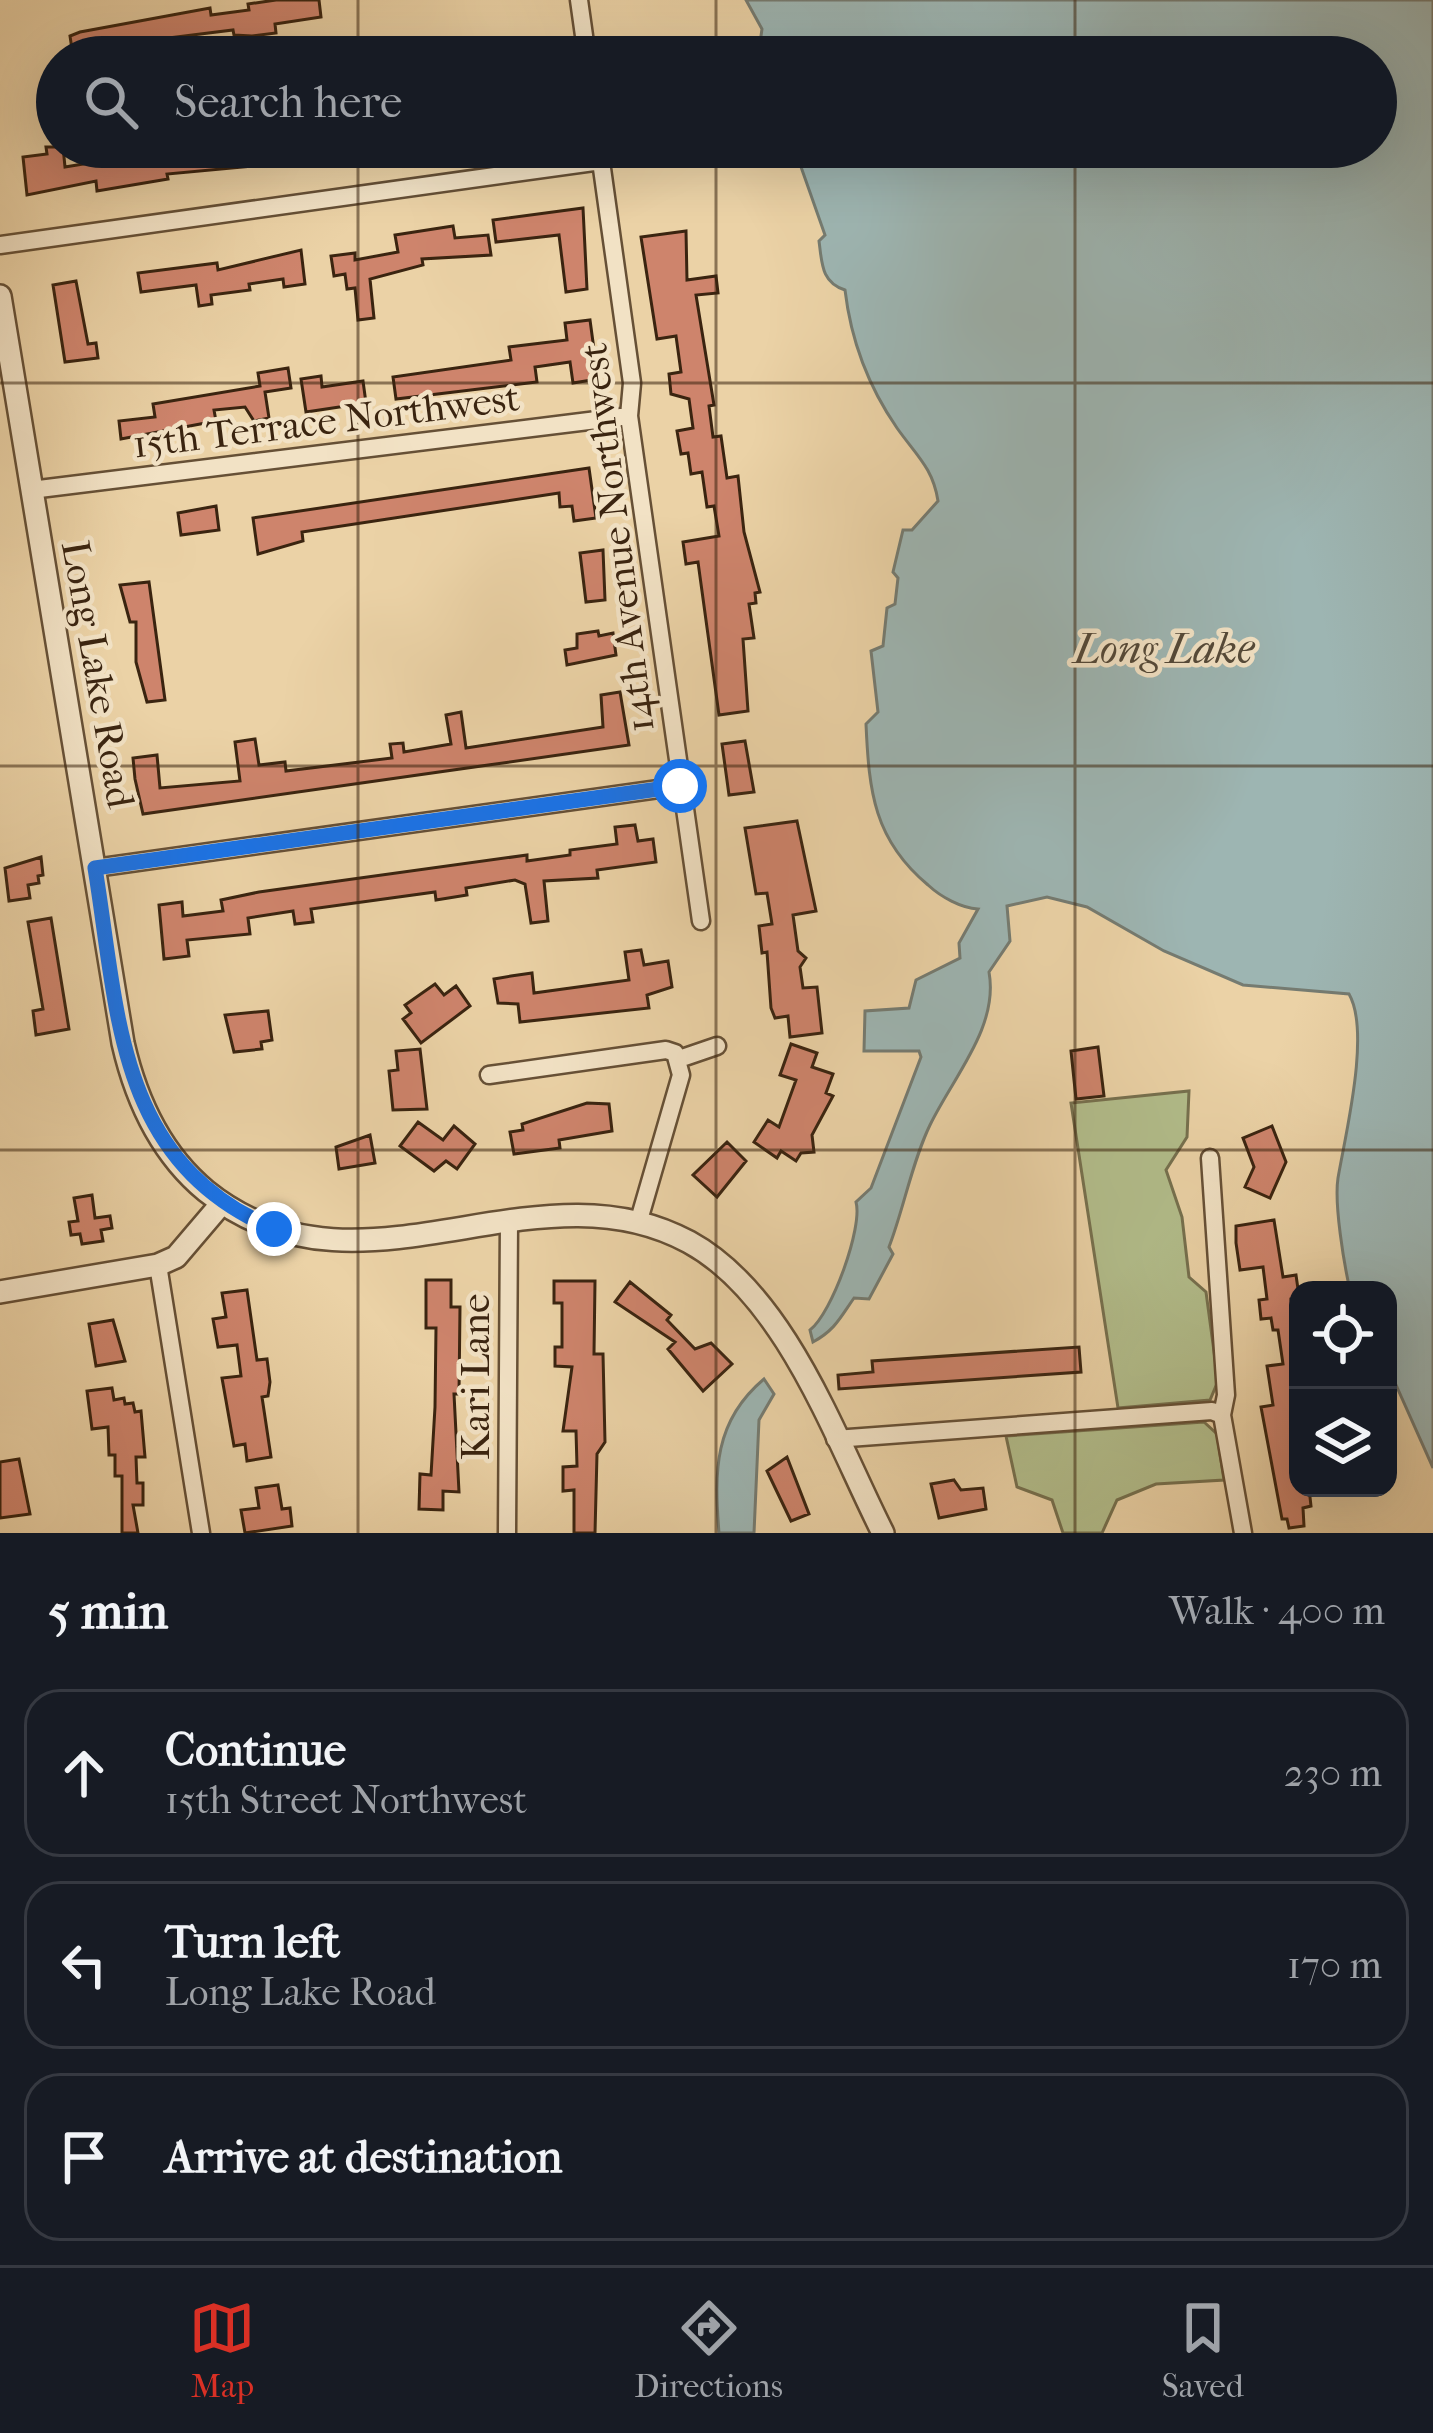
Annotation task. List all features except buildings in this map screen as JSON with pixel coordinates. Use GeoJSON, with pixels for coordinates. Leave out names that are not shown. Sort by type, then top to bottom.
{"type":"FeatureCollection","features":[{"type":"Feature","properties":{"kind":"street"},"geometry":{"type":"LineString","coordinates":[[578,0],[583,36]]}},
{"type":"Feature","properties":{"kind":"street"},"geometry":{"type":"LineString","coordinates":[[0,245],[508,168]]}},
{"type":"Feature","properties":{"kind":"street","name":"14th Avenue Northwest"},"geometry":{"type":"LineString","coordinates":[[602,168],[632,383],[629,416],[700,921]]}},
{"type":"Feature","properties":{"kind":"street","name":"Long Lake Road"},"geometry":{"type":"LineString","coordinates":[[0,296],[123,1043],[138,1096],[174,1157],[222,1203],[274,1229],[332,1242],[400,1239],[593,1214],[638,1220],[689,1242],[740,1279],[775,1323],[883,1533]]}},
{"type":"Feature","properties":{"kind":"street","name":"15th Terrace Northwest"},"geometry":{"type":"LineString","coordinates":[[32,490],[629,416]]}},
{"type":"Feature","properties":{"kind":"street"},"geometry":{"type":"LineString","coordinates":[[95,868],[680,786]]}},
{"type":"Feature","properties":{"kind":"street"},"geometry":{"type":"LineString","coordinates":[[679,1059],[717,1046]]}},
{"type":"Feature","properties":{"kind":"street"},"geometry":{"type":"LineString","coordinates":[[489,1075],[666,1050],[679,1059],[681,1075],[638,1220]]}},
{"type":"Feature","properties":{"kind":"street"},"geometry":{"type":"LineString","coordinates":[[1210,1158],[1226,1395],[1222,1415],[1243,1533]]}},
{"type":"Feature","properties":{"kind":"street"},"geometry":{"type":"LineString","coordinates":[[0,1292],[158,1265],[176,1257],[222,1203]]}},
{"type":"Feature","properties":{"kind":"street","name":"Kari Lane"},"geometry":{"type":"LineString","coordinates":[[507,1533],[509,1222]]}},
{"type":"Feature","properties":{"kind":"street"},"geometry":{"type":"LineString","coordinates":[[158,1265],[201,1533]]}},
{"type":"Feature","properties":{"kind":"street"},"geometry":{"type":"LineString","coordinates":[[835,1439],[1212,1411],[1222,1415]]}},
{"type":"Feature","properties":{"kind":"green space"},"geometry":{"type":"Polygon","coordinates":[[[1189,1091],[1187,1137],[1166,1170],[1182,1217],[1189,1277],[1206,1292],[1218,1381],[1210,1400],[1118,1408],[1071,1103],[1189,1091]]]}},
{"type":"Feature","properties":{"kind":"green space"},"geometry":{"type":"Polygon","coordinates":[[[1204,1422],[1217,1434],[1224,1480],[1156,1484],[1117,1500],[1102,1533],[1063,1533],[1052,1500],[1017,1487],[1006,1436],[1204,1422]]]}},
{"type":"Feature","properties":{"kind":"water","name":"Long Lake"},"geometry":{"type":"Polygon","coordinates":[[[746,0],[1433,0],[1433,1468],[1397,1387],[1397,1281],[1348,1281],[1345,1265],[1337,1189],[1358,1033],[1349,994],[1243,985],[1164,951],[1087,907],[1047,897],[1007,906],[1010,941],[989,972],[990,992],[981,1032],[924,1139],[889,1247],[893,1254],[869,1299],[854,1298],[832,1328],[813,1342],[810,1330],[836,1289],[855,1230],[856,1202],[871,1188],[921,1057],[919,1051],[864,1051],[865,1011],[909,1008],[916,980],[960,958],[959,943],[978,909],[945,898],[910,868],[885,832],[873,793],[866,724],[878,712],[871,651],[883,646],[887,608],[895,604],[898,578],[893,572],[903,530],[912,530],[938,501],[928,471],[869,379],[856,345],[845,290],[824,271],[819,241],[825,235],[801,168],[1397,168],[1397,36],[761,36],[762,29],[746,0]]]}},
{"type":"Feature","properties":{"kind":"water"},"geometry":{"type":"Polygon","coordinates":[[[764,1379],[774,1394],[759,1420],[754,1533],[719,1533],[718,1468],[726,1430],[764,1379]]]}},
{"type":"Feature","properties":{"kind":"route"},"geometry":{"type":"LineString","coordinates":[[274,1229],[222,1203],[195,1182],[153,1128],[123,1043],[95,868],[680,786]]}}]}
